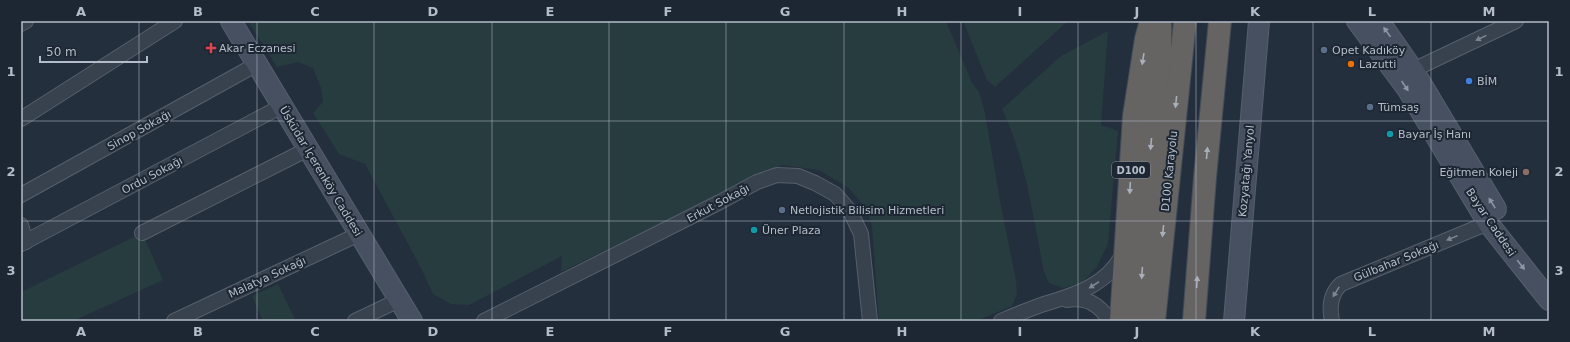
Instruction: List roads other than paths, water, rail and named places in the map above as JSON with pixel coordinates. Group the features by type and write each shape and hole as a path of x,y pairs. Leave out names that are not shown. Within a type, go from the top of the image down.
{"highway":[{"name":"D100","path":"1121,321 1134,116 1146,39 1151,21"},
{"path":"1138,321 1147,184 1160,52 1161,21"},
{"name":"D100 Karayolu","path":"1154,321 1184,21"},
{"path":"1194,321 1205,177 1220,21"}],"main road":[{"name":"Üsküdar İçerenköy Caddesi","path":"231,21 412,321"},
{"name":"Kozyatağı Yanyol","path":"1234,321 1259,21"},
{"name":"Bayar Caddesi","path":"1357,21 1408,90 1488,223 1549,300"},
{"name":"Bayar Caddesi","path":"1379,21 1413,70 1500,216 1549,279"}],"street":[{"path":"21,24 26,21"},
{"path":"21,119 175,21"},
{"path":"1413,70 1516,21"},
{"name":"Sinop Sokağı","path":"21,195 257,64"},
{"name":"Ordu Sokağı","path":"23,243 282,106"},
{"path":"142,233 308,149"},
{"name":"Erkut Sokağı","path":"484,321 757,182 777,175 798,176 815,183 835,194 850,211 861,234 870,321"},
{"name":"Gülbahar Sokağı","path":"1332,321 1332,298 1335,291 1341,284 1488,223"},
{"path":"21,225 23,243"},
{"name":"Malatya Sokağı","path":"174,321 359,234"},
{"path":"1001,321 1058,301 1094,286 1121,258 1127,245"},
{"path":"1058,301 1077,299 1091,302 1103,311 1110,321"},
{"path":"355,321 399,300"}],"place":[{"name":"Akar Eczanesi","path":"211,48"},
{"name":"Opet Kadıköy","path":"1324,50"},
{"name":"Lazutti","path":"1351,64"},
{"name":"BİM","path":"1469,81"},
{"name":"Tümsaş","path":"1370,107"},
{"name":"Bayar İş Hanı","path":"1390,134"},
{"name":"Eğitmen Koleji","path":"1526,172"},
{"name":"Netlojistik Bilisim Hizmetleri","path":"782,210"},
{"name":"Üner Plaza","path":"754,230"}]}
